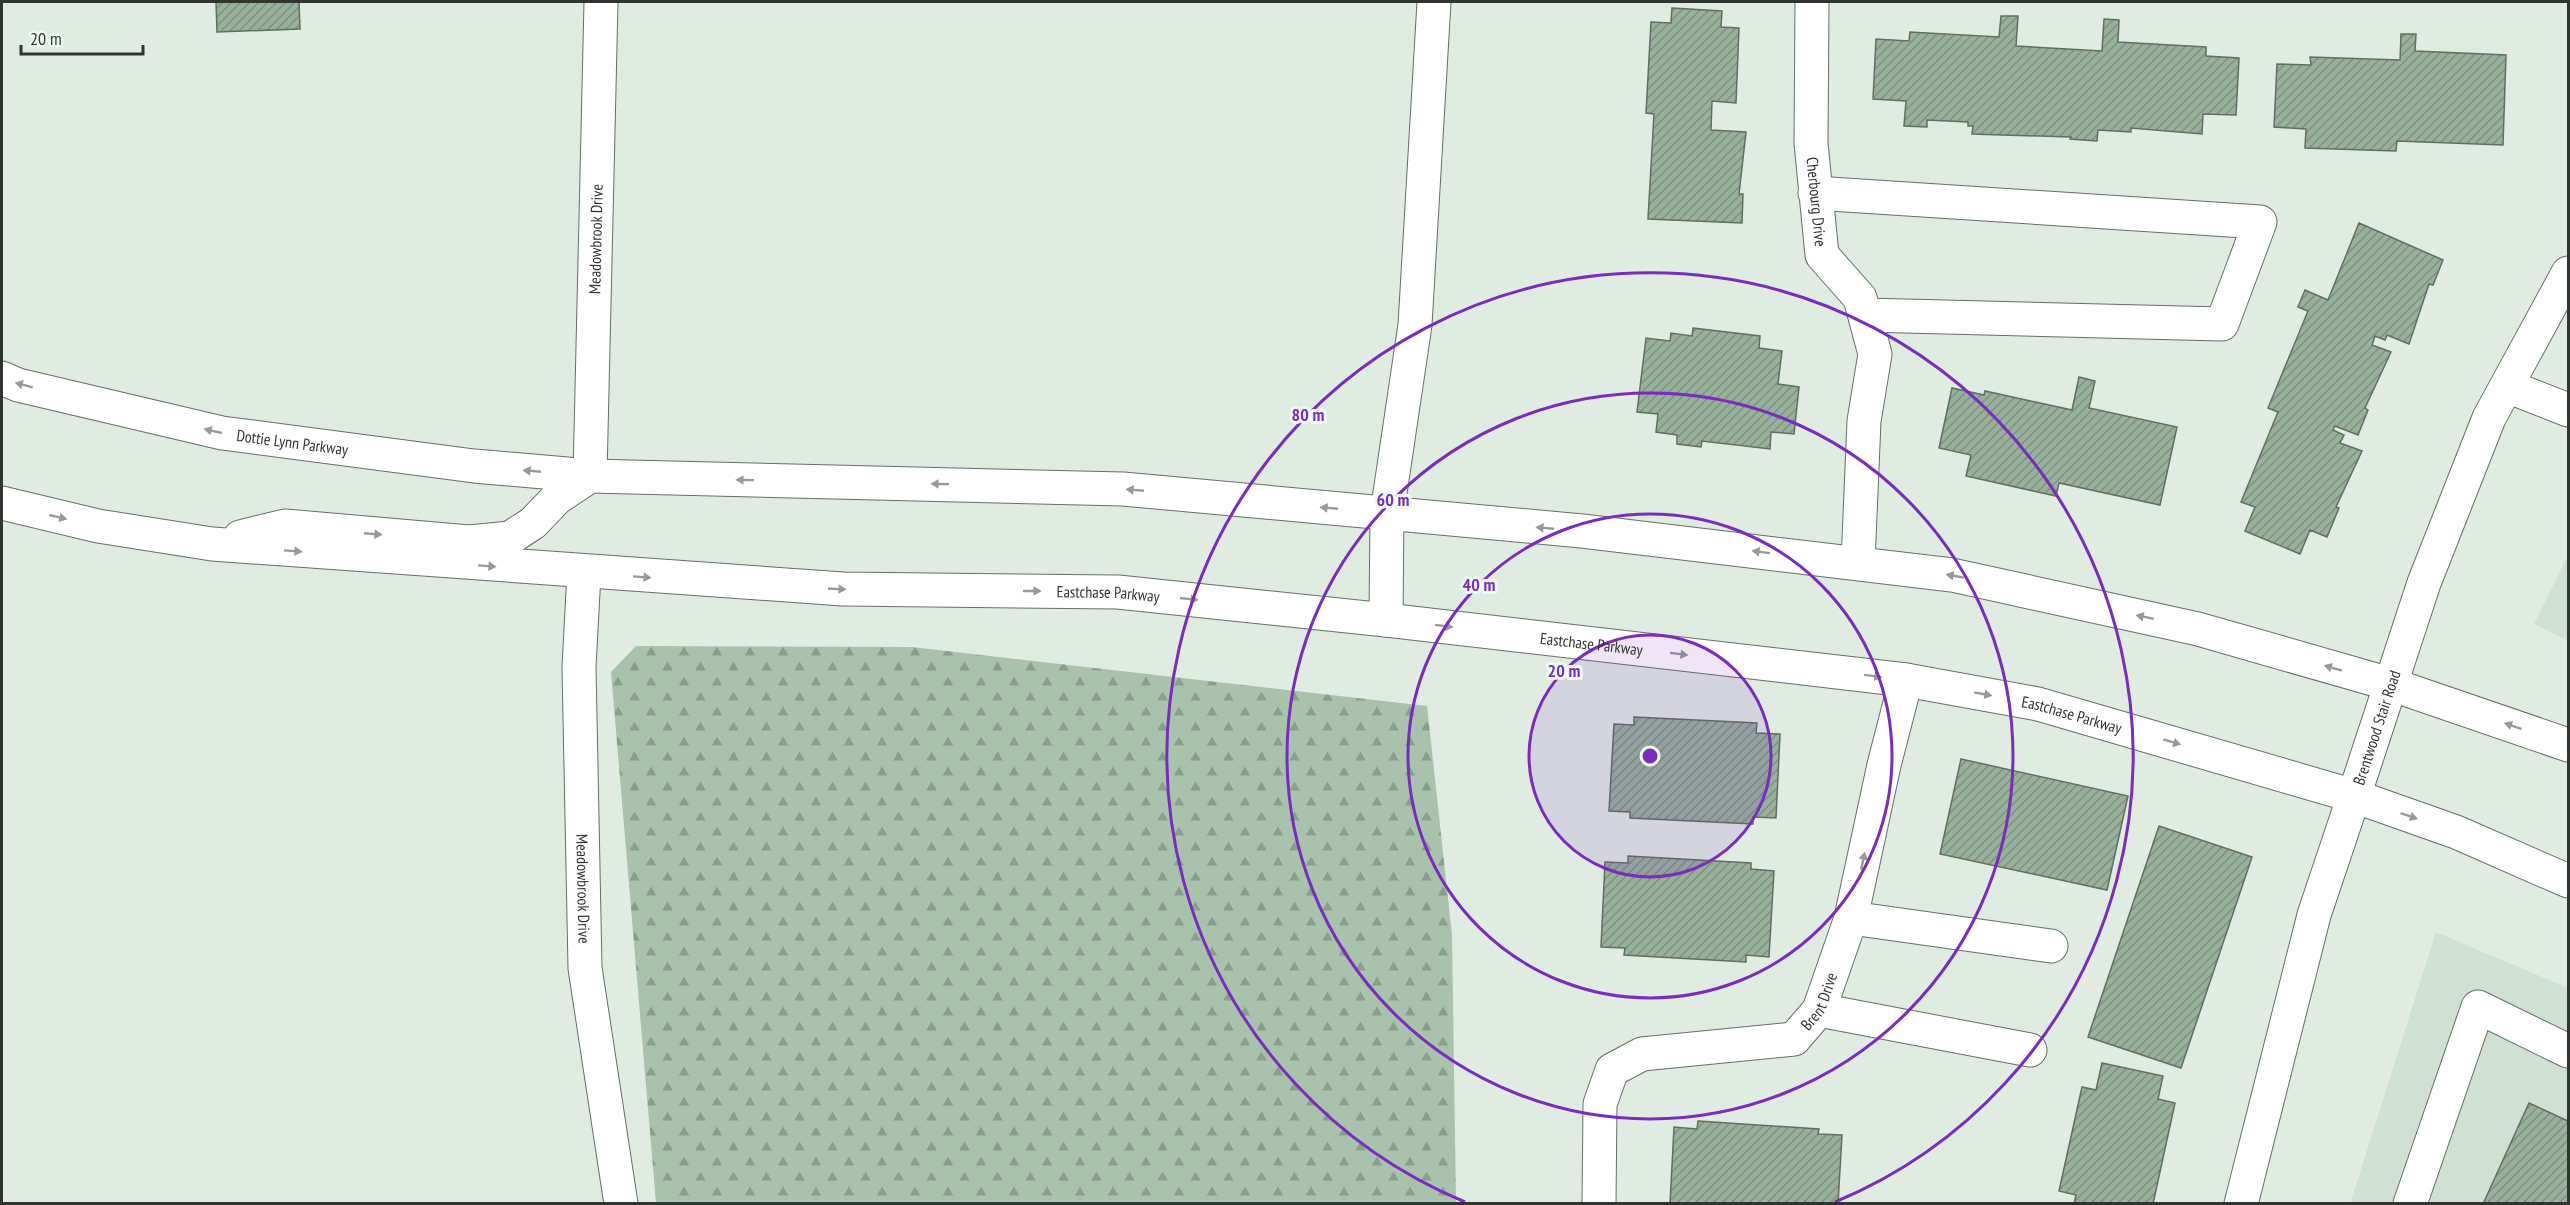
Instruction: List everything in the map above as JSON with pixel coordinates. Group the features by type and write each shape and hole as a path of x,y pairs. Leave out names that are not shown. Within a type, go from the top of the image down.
{"main road":[{"name":"Meadowbrook Drive","path":"590,476 601,2"},
{"path":"1386,620 1387,513 1415,325 1434,2"},
{"name":"Cherbourg Drive","path":"1812,2 1811,143 1821,255 1860,298 1875,354 1864,421 1858,563"},
{"path":"1815,193 2260,222 2223,324 1865,315"},
{"name":"Brentwood Stair Road","path":"2241,1203 2314,915 2424,583 2489,418 2568,273"},
{"name":"Dottie Lynn Parkway","path":"2,378 18,385 222,433 474,466 590,476"},
{"path":"2507,386 2568,411"},
{"path":"212,544 285,526 469,542 510,538 533,523 557,498 590,476 1124,489 1582,531 1952,575 2199,629 2390,684 2568,745"},
{"path":"2,503 98,526 212,544 584,573"},
{"name":"Meadowbrook Drive","path":"584,573 579,668 585,968 621,1203"},
{"name":"Eastchase Parkway","path":"584,573 843,590 1118,592 1386,620 1906,680 2037,704 2354,796 2456,832 2568,881"},
{"name":"Brent Drive","path":"1599,1203 1600,1104 1612,1070 1642,1054 1794,1039 1819,1010 1851,918 1884,765 1906,680"},
{"path":"1851,918 2051,946"},
{"path":"2409,1203 2478,1007 2568,1051"},
{"path":"1819,1010 2030,1050"}],"shaded area":[{"path":"2568,555 2568,641 2534,624"},
{"path":"2436,932 2568,988 2568,1203 2350,1204"}],"green space":[{"path":"636,646 912,647 1427,706 1452,935 1456,1203 656,1203 611,672"}],"building":[{"path":"216,2 299,2 300,29 217,32"},
{"path":"1672,8 1722,11 1721,27 1739,28 1736,103 1712,101 1711,130 1746,132 1739,194 1743,194 1742,223 1648,219 1654,114 1646,113 1651,22 1671,23"},
{"path":"2001,16 2018,16 2016,46 2102,51 2104,19 2119,20 2118,42 2206,47 2206,56 2239,58 2236,115 2203,114 2202,134 2131,128 2131,132 2098,130 2097,141 2070,139 2071,137 1972,134 1973,126 1968,126 1968,122 1927,120 1927,127 1904,126 1906,101 1873,99 1876,39 1909,41 1910,32 1999,37"},
{"path":"2401,34 2416,34 2415,51 2506,55 2503,145 2397,141 2396,151 2305,148 2306,129 2274,127 2277,64 2311,65 2310,57 2400,60"},
{"path":"2359,223 2443,260 2433,285 2429,284 2409,344 2387,335 2385,340 2375,336 2372,345 2391,352 2365,408 2368,410 2358,435 2335,426 2333,430 2344,435 2340,443 2362,451 2336,507 2339,508 2327,537 2310,530 2300,554 2245,531 2255,507 2241,502 2278,412 2268,408 2308,311 2298,307 2305,290 2328,300"},
{"path":"1693,328 1760,336 1759,348 1782,351 1778,384 1799,387 1794,434 1771,432 1770,449 1702,441 1701,447 1677,444 1677,435 1656,432 1658,414 1637,412 1646,338 1670,341 1671,333 1692,336"},
{"path":"2079,377 2095,381 2089,408 2177,427 2160,505 2059,483 2056,496 1966,476 1971,455 1939,448 1952,388 1984,395 1985,391 2072,410"},
{"path":"1634,717 1757,723 1756,733 1780,734 1776,818 1753,817 1753,824 1630,818 1630,812 1609,811 1614,724 1634,725"},
{"path":"1961,759 2128,796 2107,890 1940,854"},
{"path":"2159,826 2252,857 2181,1068 2088,1037"},
{"path":"1628,856 1751,863 1751,869 1774,871 1769,957 1746,955 1746,962 1624,955 1625,948 1601,947 1605,862 1628,863"},
{"path":"2102,1063 2163,1076 2158,1099 2175,1103 2153,1204 2074,1204 2076,1195 2059,1191 2082,1087 2096,1090"},
{"path":"2529,1103 2568,1121 2568,1204 2483,1204"},
{"path":"1698,1121 1819,1129 1818,1134 1842,1135 1838,1204 1670,1204 1674,1127 1697,1129"}]}
